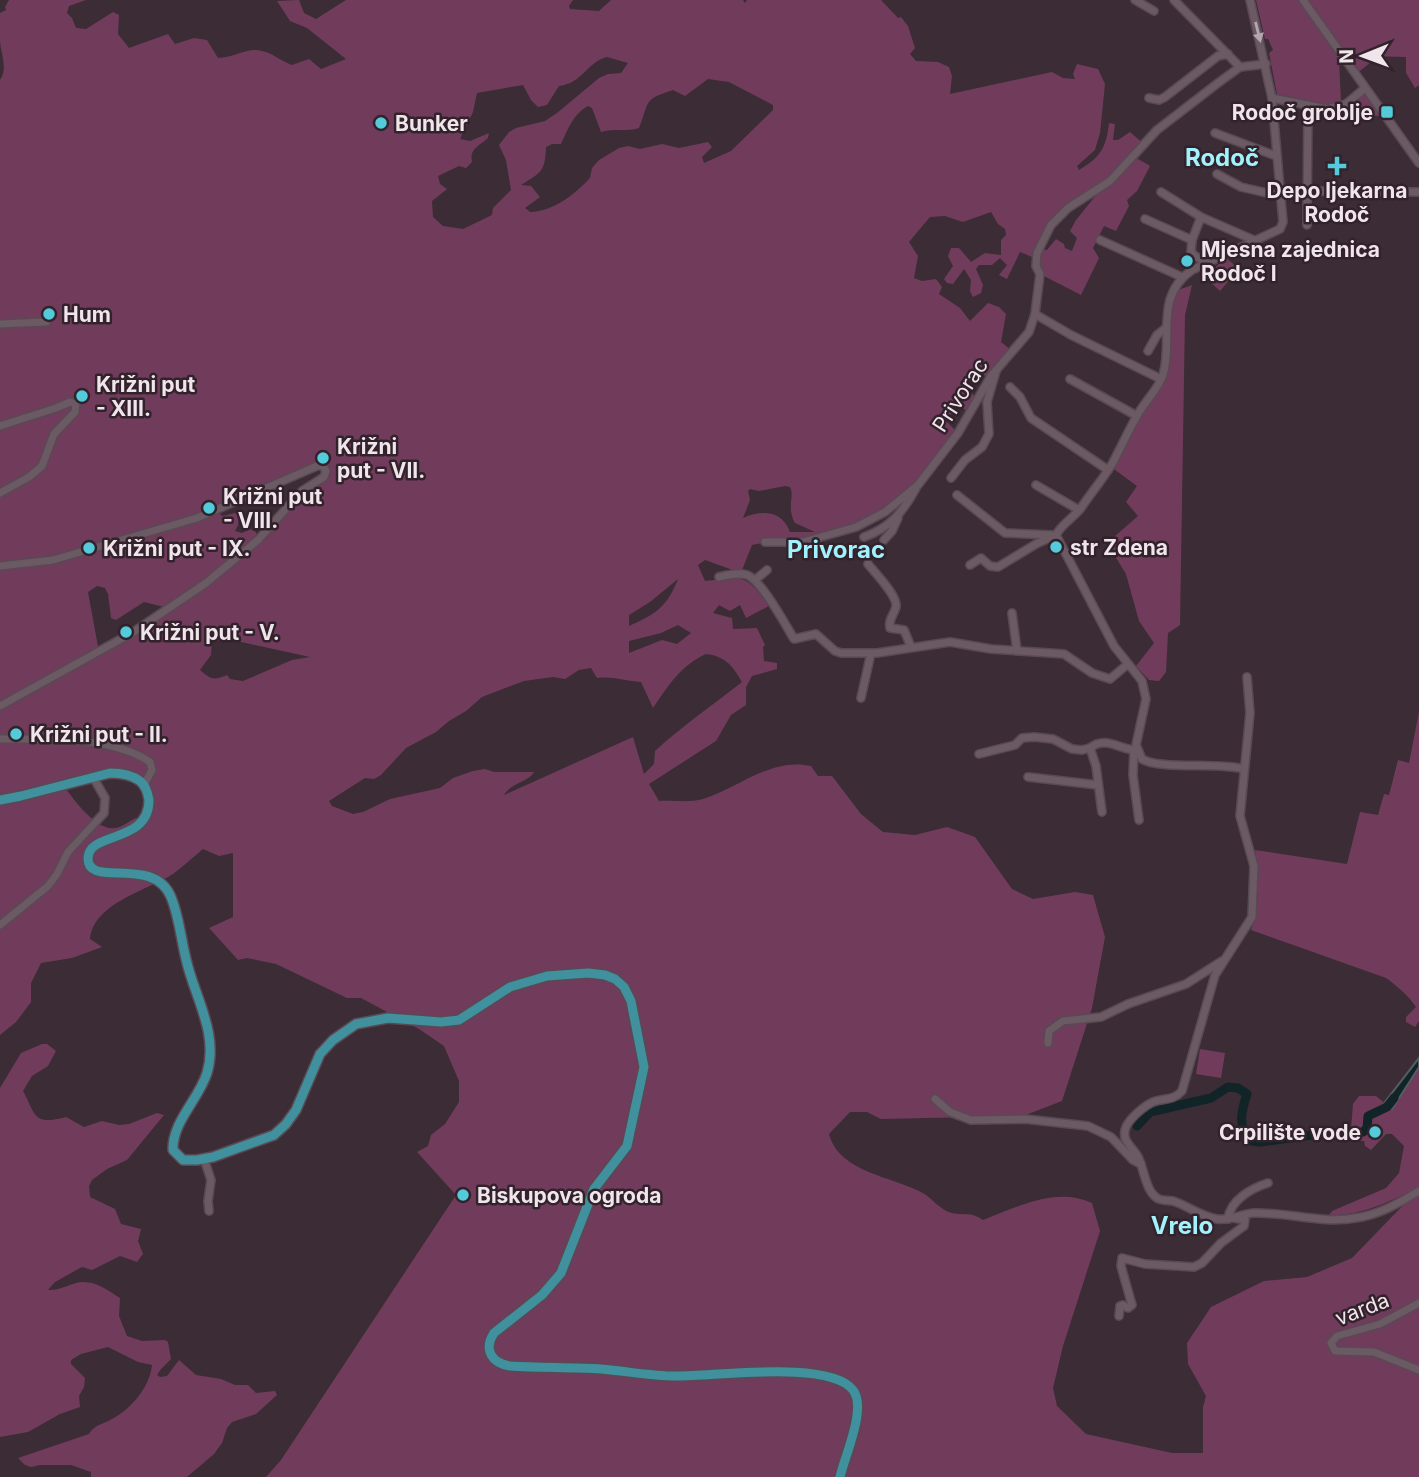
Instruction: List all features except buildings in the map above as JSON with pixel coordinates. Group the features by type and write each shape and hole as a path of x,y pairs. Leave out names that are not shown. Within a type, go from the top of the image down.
{"main road":[{"path":"0,800 93,777 120,774 134,778 144,785 148,806 140,824 130,832 96,845 89,853 88,861 92,868 100,872 139,873 155,878 173,901 186,961 204,1011 209,1054 206,1077 177,1131 173,1150 183,1160 204,1159 261,1141 281,1129 296,1110 320,1054 333,1040 356,1024 388,1017 441,1022 459,1020 510,987 547,976 588,973 615,979 627,991 631,1001 644,1068 629,1139 620,1158 594,1189 561,1273 542,1295 494,1334 489,1346 491,1354 498,1362 510,1366 597,1369 675,1376 768,1371 841,1380 855,1392 858,1405 840,1477"}],"street":[{"path":"1135,0 1154,11"},
{"path":"1174,0 1240,67 1266,64"},
{"path":"1139,820 1133,775 1136,739 1146,694 1139,675 1114,646 1056,536 1057,531 1070,521 1108,470 1137,416 1161,379 1172,292 1182,277 1280,229 1283,222 1272,98 1250,0"},
{"path":"1303,0 1419,163"},
{"path":"1149,97 1159,100 1165,97 1218,56 1228,54"},
{"name":"Privorac","path":"765,542 794,543 813,540 856,527 885,512 918,485 958,433 998,366 1029,332 1035,314 1040,274 1036,266 1037,253 1051,225 1068,208 1110,181 1157,130 1240,67"},
{"path":"1272,98 1327,109 1337,108 1365,88"},
{"path":"1307,225 1308,105"},
{"path":"1215,133 1276,156"},
{"path":"1217,174 1241,187 1280,196"},
{"path":"1307,191 1419,192"},
{"path":"1161,192 1201,217 1257,241"},
{"path":"1201,217 1192,240 1192,254 1209,262"},
{"path":"1145,219 1192,240"},
{"path":"1100,240 1182,277"},
{"path":"1035,314 1071,335 1161,379"},
{"path":"0,324 46,322"},
{"path":"1148,351 1157,335 1166,328"},
{"path":"951,478 965,460 982,447 989,434 987,402 998,366"},
{"path":"1070,379 1137,416"},
{"path":"1010,387 1020,397 1031,418 1108,470"},
{"path":"0,426 70,402 76,404 75,411 54,433 42,466 29,477 0,493"},
{"path":"0,566 40,563 112,544 197,518 317,466 322,465 326,471 324,477 297,496 258,540 206,583 132,633 0,706"},
{"path":"884,540 918,485"},
{"path":"1036,485 1079,510"},
{"path":"957,495 1004,533 1056,536"},
{"path":"885,512 867,536 899,517"},
{"path":"970,565 981,558 990,566 998,567 1029,548 1056,536"},
{"path":"868,564 896,600 890,628 904,631 911,648"},
{"path":"755,580 767,570"},
{"path":"719,577 741,574 755,580 795,639 813,633 838,652 871,653 950,642 991,649 1064,654 1092,673 1112,679 1128,664"},
{"path":"1012,613 1017,651"},
{"path":"860,698 871,653"},
{"path":"1119,1316 1119,1306 1130,1308 1132,1303 1124,1277 1122,1258 1145,1264 1194,1267 1244,1226 1245,1220 1242,1218 1207,1217 1175,1202 1156,1197 1150,1190 1138,1156 1126,1140 1125,1128 1149,1104 1175,1098 1182,1091 1211,985 1249,924 1253,910 1254,866 1240,816 1251,703 1247,677"},
{"path":"979,754 1014,745 1022,738 1049,737 1072,749 1082,750 1105,741 1135,750 1142,759 1152,763 1217,765 1244,769"},
{"path":"0,738 99,743 125,749 152,764 152,770 144,785"},
{"path":"1090,748 1102,812"},
{"path":"0,925 48,886 68,852 104,813 105,798 93,777"},
{"path":"1028,777 1098,785"},
{"path":"1048,1043 1049,1031 1063,1021 1101,1017 1128,1004 1186,984 1225,959"},
{"path":"935,1099 950,1112 971,1120 1025,1119 1088,1126 1111,1137 1133,1160 1141,1164"},
{"path":"204,1159 211,1180 209,1211"},
{"path":"1231,1219 1232,1208 1245,1193 1268,1183"},
{"path":"1231,1219 1240,1215 1270,1213 1356,1219 1390,1208 1419,1191"},
{"name":"varda","path":"1419,1303 1380,1324 1337,1336 1331,1343 1335,1351 1374,1352 1419,1370"}],"shaded area":[{"path":"9,0 86,0 69,6 67,13 76,28 86,29 113,12 119,15 118,34 129,48 168,34 175,44 194,38 207,40 218,58 257,50 292,65 309,59 321,69 346,59 307,28 290,21 277,1 299,0 304,13 316,19 346,0 573,0 570,9 599,11 611,0 743,0 745,3 747,0 881,0 908,26 915,48 910,54 916,61 938,62 949,67 952,76 950,94 1052,72 1063,78 1075,79 1073,74 1077,64 1098,69 1105,84 1100,133 1095,150 1077,166 1079,170 1093,161 1101,151 1109,123 1115,124 1113,140 1118,140 1130,132 1144,144 1133,156 1150,166 1137,191 1127,200 1129,206 1116,231 1104,226 1093,248 1099,258 1081,295 1040,274 1036,266 1040,249 1047,250 1056,239 1072,251 1077,238 1070,231 1098,189 1068,208 1050,226 1043,236 1037,259 1020,252 1007,279 999,275 1007,265 1000,258 992,265 979,265 976,269 983,285 981,293 973,297 970,291 971,280 964,269 953,284 944,279 953,266 948,256 951,248 959,248 971,262 985,253 1001,255 1001,240 1006,235 1005,229 998,224 991,212 963,222 945,216 930,217 909,242 918,256 914,278 922,281 936,279 942,287 939,294 960,308 970,321 988,303 999,307 1006,314 1001,342 1011,350 988,379 977,367 965,388 977,398 970,413 958,405 946,421 958,433 926,473 894,505 854,527 831,535 798,542 752,545 742,570 730,569 705,560 698,565 705,581 736,578 748,583 761,595 769,606 746,618 740,605 730,611 719,605 713,613 732,618 733,629 757,628 765,645 764,661 777,663 777,669 752,676 746,687 746,705 731,715 716,741 649,784 659,801 692,801 716,794 782,766 811,766 818,776 832,776 861,814 883,832 915,835 947,827 975,837 1012,889 1033,899 1075,892 1093,895 1105,937 1092,1008 1062,1101 1023,1116 881,1119 867,1112 850,1112 829,1134 843,1157 854,1165 909,1186 952,1213 971,1215 983,1220 1023,1204 1051,1197 1078,1198 1092,1203 1100,1231 1063,1346 1053,1388 1057,1406 1086,1434 1172,1453 1203,1453 1203,1407 1206,1396 1188,1364 1187,1343 1211,1307 1264,1281 1307,1277 1352,1258 1411,1197 1413,1190 1362,1211 1329,1215 1332,1211 1386,1188 1399,1173 1404,1146 1392,1134 1386,1134 1371,1150 1365,1146 1364,1141 1350,1141 1353,1104 1359,1096 1376,1096 1392,1109 1419,1067 1419,1477 266,1477 281,1460 456,1195 417,1152 428,1146 431,1135 445,1124 459,1102 459,1081 444,1046 419,1029 361,998 347,998 276,964 247,958 238,960 209,928 233,917 233,853 219,856 203,849 173,874 123,899 101,916 90,939 102,947 72,958 41,963 31,983 31,1002 16,1022 0,1035 0,80 4,66 0,41 0,13 6,10","holes":["607,57 628,63 621,73 599,78 545,121 509,132 499,145 506,160 511,190 493,208 492,215 463,229 443,226 433,217 432,201 447,189 440,184 438,176 459,166 466,168 472,162 473,151 488,138 489,133 470,141 460,139 473,112 477,93 523,85 538,107 547,105 559,86 574,81 594,63","708,79 729,82 773,105 773,110 731,151 704,163 702,157 712,147 708,142 679,148 662,144 640,149 628,146 619,148 599,160 592,168 590,178 563,201 539,211 530,212 525,208 540,197 531,186 521,185 541,171 546,147 561,144 572,122 583,109 588,106 592,108 601,132 639,128 648,103 656,96 673,90 685,96","322,465 325,469 324,477 302,491 258,540 256,532 250,529 242,533 235,531 239,515 235,513 222,516 217,510","790,487 791,512 795,523 815,532 790,532 782,519 771,514 743,518 750,500 748,491","678,579 670,596 660,608 629,626 629,615","97,586 105,588 111,618 116,620 144,602 168,608 99,652 88,592","678,625 691,633 677,644 662,640 629,653 629,641 661,633","232,640 310,657 292,660 243,681 230,679 227,675 212,678 203,673 200,670 211,655 212,641","706,654 713,655 728,663 742,682 655,751 654,764 644,774 633,737 504,795 534,772 494,772 485,769 473,771 453,778 440,788 390,799 353,814 332,806 329,801 365,778 374,779 381,775 406,748 436,732 482,697 524,681 553,677 565,679 579,670 591,668 597,678 641,682 653,708 682,670","111,773 131,777 138,781 148,794 149,802 142,821 136,818 118,827 108,828 86,813 64,786 80,779"]},
{"path":"1256,0 1298,0 1339,59 1341,102 1335,106 1277,94 1269,53 1273,50 1268,39 1265,39"},
{"path":"1303,0 1419,0 1419,85 1415,88 1406,73 1406,57 1369,56 1371,62 1356,74"},
{"path":"1365,88 1383,113 1381,116 1346,114 1343,105"},
{"path":"1225,257 1239,269 1220,291 1206,278"},
{"path":"1192,285 1185,315 1180,625 1168,633 1166,672 1159,681 1149,680 1136,666 1154,643 1139,621 1126,574 1107,543 1138,516 1126,502 1137,486 1111,467 1161,383 1173,292"},
{"path":"1419,712 1419,1021 1415,1027 1406,1022 1406,1017 1416,1007 1386,978 1251,930 1258,890 1255,850 1347,864 1360,812 1378,815 1384,794 1389,795 1398,760 1409,763"},
{"path":"47,1044 56,1051 48,1066 32,1076 23,1091 34,1112 41,1119 66,1117 84,1127 102,1121 129,1124 157,1113 164,1115 127,1160 107,1169 92,1180 89,1186 90,1197 115,1209 121,1224 141,1229 138,1241 143,1254 137,1262 120,1256 92,1270 82,1267 55,1282 48,1290 87,1282 120,1298 119,1316 127,1336 142,1341 168,1342 171,1359 157,1375 160,1377 167,1376 179,1360 196,1375 221,1379 235,1385 248,1385 256,1393 275,1391 277,1395 256,1414 232,1422 214,1454 187,1477 91,1477 91,1472 71,1465 31,1467 18,1458 89,1434 96,1426 119,1415 138,1396 148,1381 152,1365 138,1362 108,1347 81,1354 71,1360 71,1364 85,1378 79,1396 80,1407 60,1414 28,1432 0,1437 0,1088 21,1053"},
{"path":"1200,1049 1225,1053 1221,1078 1196,1074"}],"water":[{"path":"1419,1058 1419,1067 1392,1109 1385,1102"}],"waterway":[{"path":"1137,1126 1150,1112 1211,1098 1228,1087 1238,1088 1247,1094 1242,1125 1252,1141 1327,1133 1354,1133 1363,1132 1367,1128 1368,1116 1387,1107 1394,1098"}],"place":[{"name":"Rodoč groblje","path":"1387,112"},
{"name":"Bunker","path":"381,123"},
{"name":"Depo ljekarna Rodoč","path":"1337,166"},
{"name":"Mjesna zajednica Rodoč I","path":"1187,261"},
{"name":"Hum","path":"49,314"},
{"name":"Križni put - XIII.","path":"82,396"},
{"name":"Križni put - VII.","path":"323,458"},
{"name":"Križni put - VIII.","path":"209,508"},
{"name":"str Zdena","path":"1056,547"},
{"name":"Križni put - IX.","path":"89,548"},
{"name":"Križni put - V.","path":"126,632"},
{"name":"Križni put - II.","path":"16,734"},
{"name":"Crpilište vode","path":"1375,1132"},
{"name":"Biskupova ogroda","path":"463,1195"}],"district":[{"name":"Rodoč","path":"1222,157"},
{"name":"Privorac","path":"836,549"},
{"name":"Vrelo","path":"1182,1225"}]}
